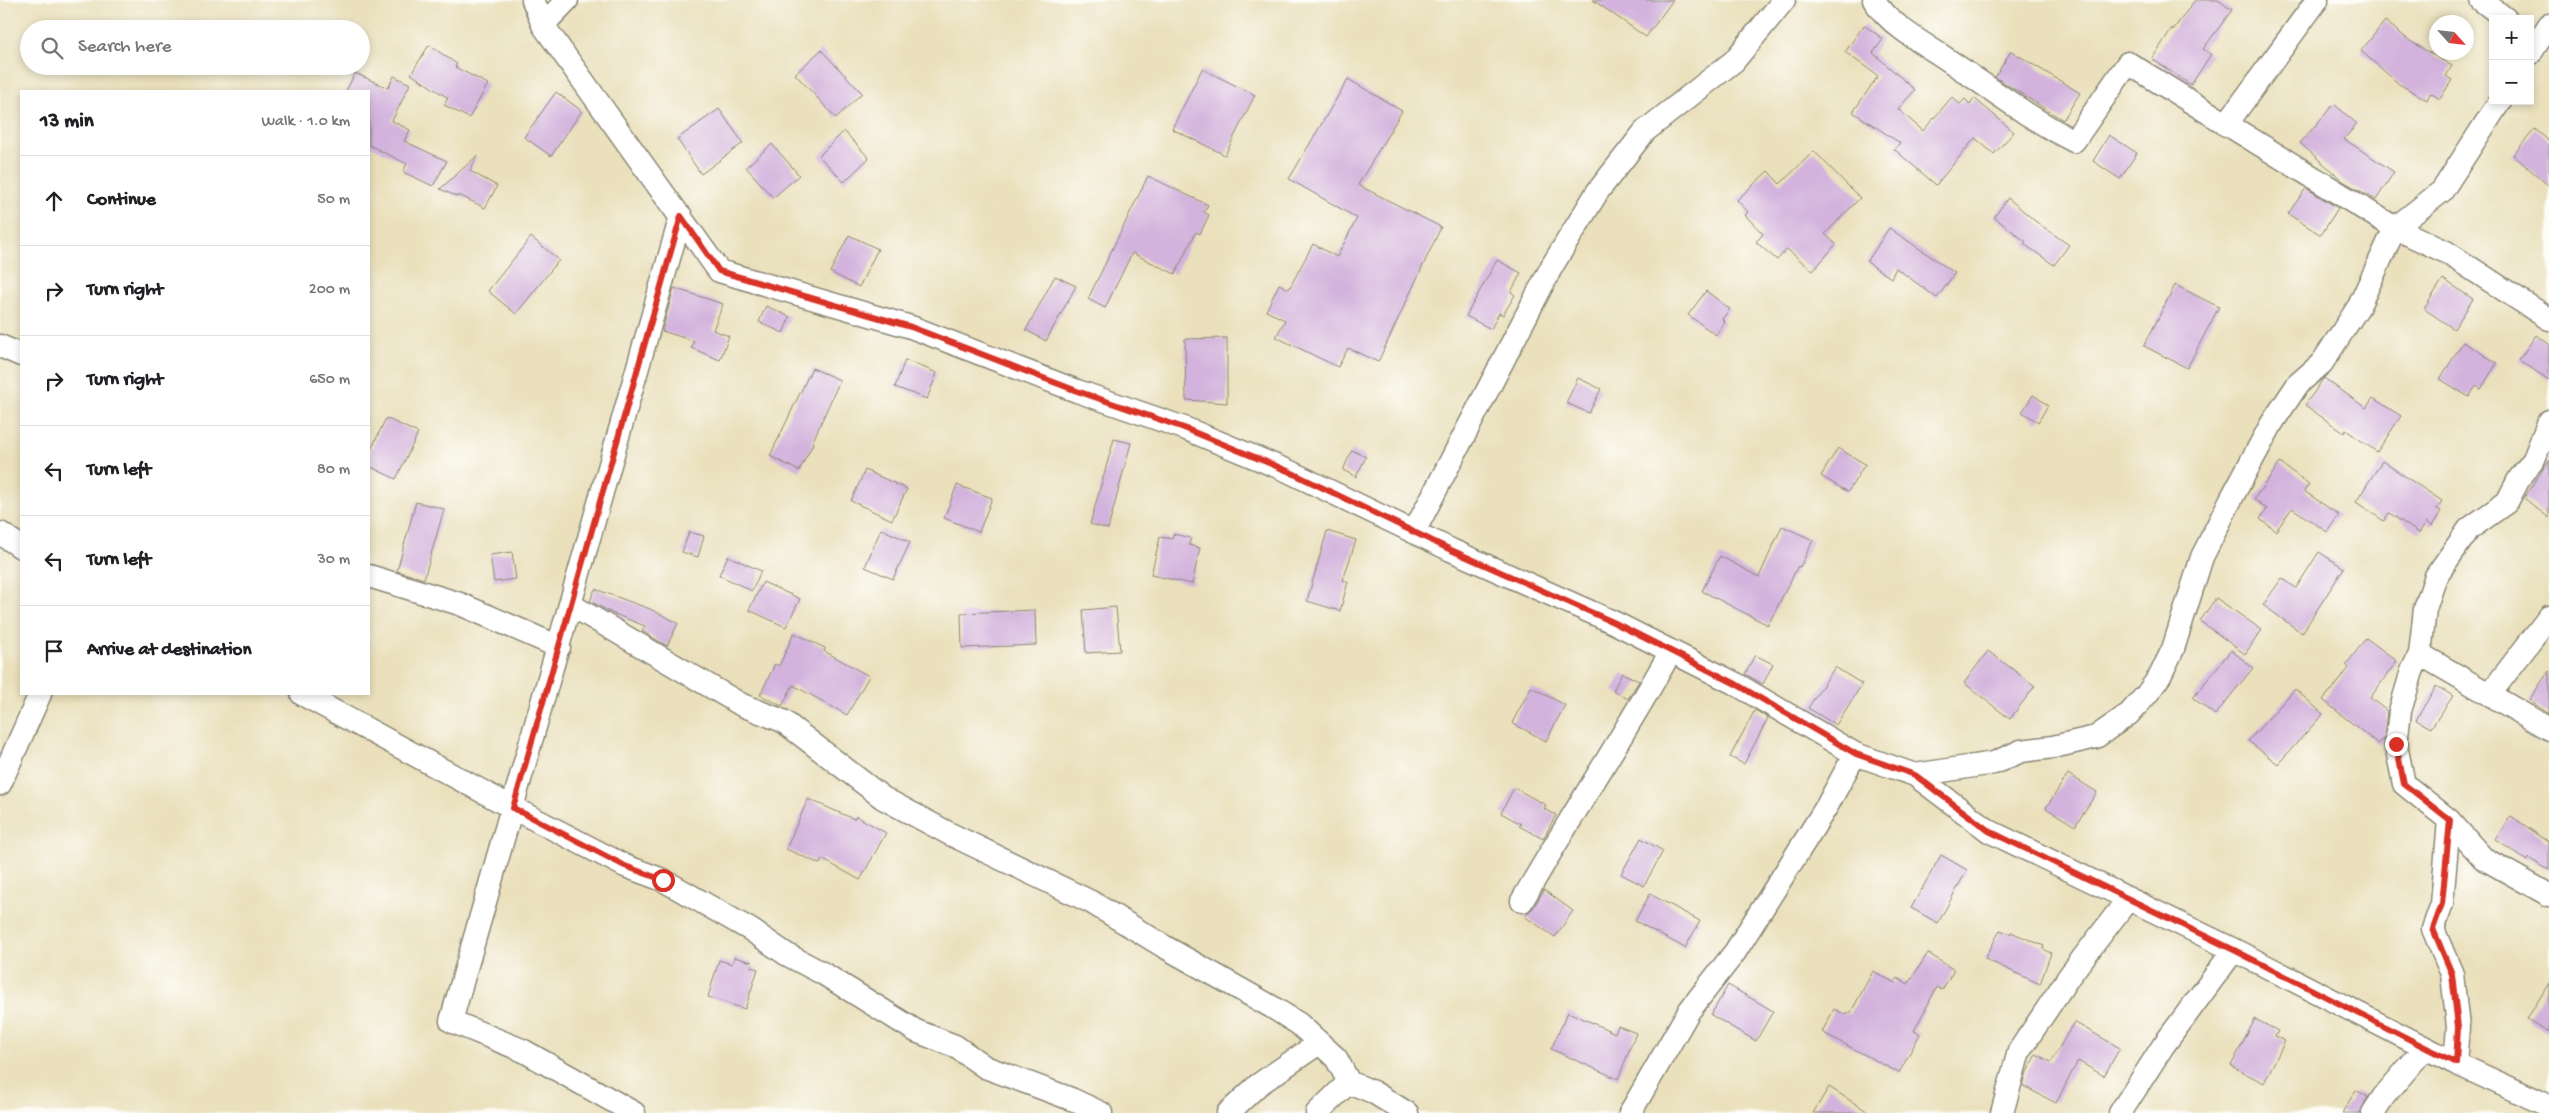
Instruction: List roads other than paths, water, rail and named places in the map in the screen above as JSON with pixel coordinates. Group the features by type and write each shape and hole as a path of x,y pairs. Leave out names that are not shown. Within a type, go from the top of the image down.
{"street":[{"path":"533,0 543,25 719,271 911,327 1077,391 1184,428 1288,471 1414,532 1613,622 1736,684 1856,754 1915,775 1989,831 2234,950 2456,1063 2549,1106"},
{"path":"543,25 567,0"},
{"path":"1414,532 1552,266 1598,191 1645,131 1734,61 1784,0"},
{"path":"1874,0 1879,9 1903,29 2042,125 2074,141 2128,63 2395,228 2446,252 2549,319"},
{"path":"2226,125 2317,0"},
{"path":"2481,0 2501,15"},
{"path":"1915,775 1994,763 2021,751 2053,747 2096,737 2129,714 2147,694 2160,676 2173,648 2202,557 2272,423 2298,384 2322,363 2359,306 2395,228 2442,190 2497,105"},
{"path":"634,1113 524,1051 451,1022 681,216"},
{"path":"0,346 20,354"},
{"path":"2549,421 2534,459 2519,479 2506,502 2469,528 2436,576 2425,609 2420,654 2412,672 2400,711 2396,744 2404,784 2450,820 2483,858 2549,895"},
{"path":"0,532 20,546"},
{"path":"370,576 460,604 559,647"},
{"path":"571,606 742,705 783,721 883,798 950,834 1091,902 1165,947 1272,1007 1299,1024 1336,1058 1349,1082 1373,1092 1407,1113"},
{"path":"2490,694 2549,617"},
{"path":"1522,901 1592,781 1637,712 1671,652"},
{"path":"2420,654 2549,729"},
{"path":"0,784 40,695"},
{"path":"304,695 625,866 663,880 752,930 786,954 824,974 916,1031 955,1046 985,1067 1071,1099 1101,1113"},
{"path":"1630,1113 1689,1011 1735,952 1828,806 1856,754"},
{"path":"2450,820 2442,904 2433,929 2452,974 2458,1027 2456,1063"},
{"path":"2002,1113 2019,1051 2070,975 2128,899"},
{"path":"2120,1113 2163,1046 2234,950"},
{"path":"1228,1113 1258,1084 1319,1043"},
{"path":"2373,1113 2384,1096 2426,1048"},
{"path":"1317,1113 1349,1082"}]}
